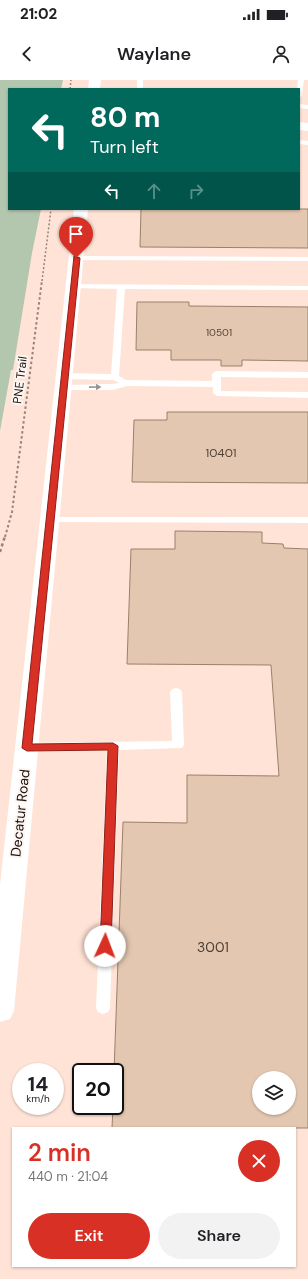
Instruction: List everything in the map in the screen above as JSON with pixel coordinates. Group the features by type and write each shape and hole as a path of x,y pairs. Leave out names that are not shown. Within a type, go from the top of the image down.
{"street":[{"name":"Decatur Road","path":"0,1012 81,210"}],"lane":[{"path":"76,258 308,259"},
{"path":"74,286 308,288"},
{"path":"115,377 121,287"},
{"path":"308,375 216,374 217,393 308,395"},
{"path":"64,382 115,377 126,383"},
{"path":"64,382 112,387 126,383 217,384"},
{"path":"50,520 308,520"},
{"path":"27,748 178,745 176,692"},
{"path":"103,1008 113,746"}],"path":[{"name":"PNE Trail","path":"0,552 12,512 51,210"}],"green space":[{"path":"0,80 63,80 61,88 8,88 8,210 41,210 32,253 13,370 11,370 0,431"}],"building":[{"path":"308,209 308,248 140,247 141,210"},
{"path":"137,302 189,302 189,306 308,307 308,361 242,360 242,366 221,366 221,360 171,360 171,350 136,350"},
{"path":"167,412 308,412 308,483 132,482 134,420 167,420"},
{"path":"175,531 262,532 262,543 283,544 284,548 308,549 308,1128 112,1127 113,1115 124,1115 124,1063 114,1063 123,822 187,823 187,775 279,776 271,665 127,664 131,549 175,549"}],"route":[{"path":"76,258 27,748 113,746 105,946"}]}
